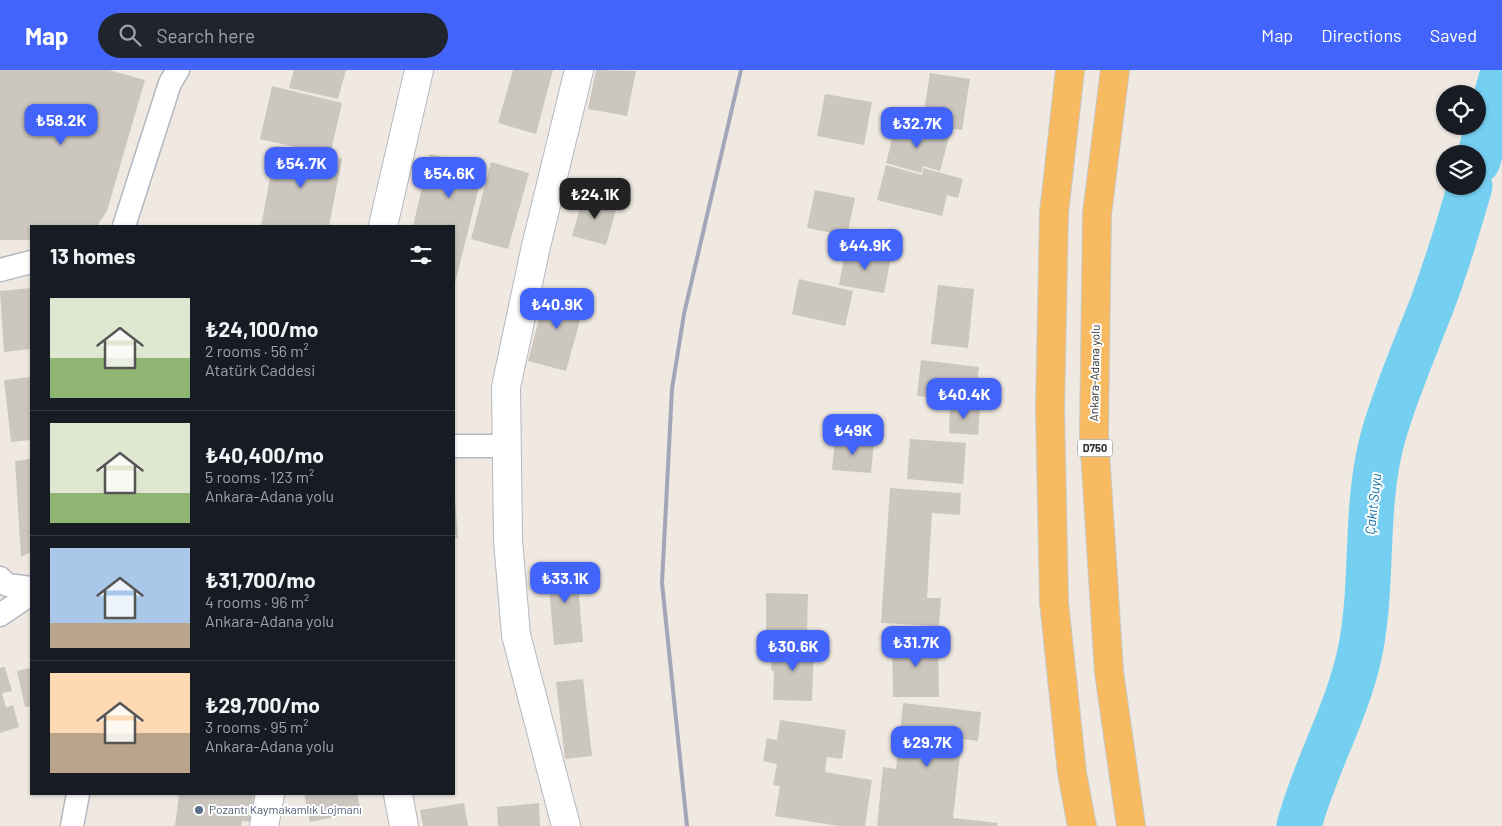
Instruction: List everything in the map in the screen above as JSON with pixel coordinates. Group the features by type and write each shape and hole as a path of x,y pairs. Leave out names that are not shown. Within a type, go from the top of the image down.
{"highway":[{"path":"1070,70 1054,214 1050,409 1054,602 1072,773 1082,826"},
{"name":"Ankara-Adana yolu","path":"1115,70 1097,214 1094,436 1109,672 1131,826"}],"main road":[{"path":"383,225 419,70"},
{"path":"566,826 516,635 508,540 506,387 536,246 579,70"},
{"path":"264,826 270,795"},
{"path":"398,795 404,826"}],"street":[{"path":"124,225 170,83 178,70"},
{"path":"0,270 30,262"},
{"path":"455,446 508,446"},
{"path":"0,578 7,585 30,588"},
{"path":"0,615 30,595"},
{"path":"72,826 78,795"}],"building":[{"path":"0,70 109,70 145,80 107,211 98,225 30,225 30,240 0,240"},
{"path":"294,70 346,70 338,99 289,88"},
{"path":"513,70 553,70 536,134 498,123"},
{"path":"596,70 636,71 627,116 588,109"},
{"path":"930,73 970,79 962,130 922,124"},
{"path":"272,86 342,103 330,155 260,139"},
{"path":"825,94 872,102 864,145 817,136"},
{"path":"896,123 949,137 940,171 923,166 921,173 886,163"},
{"path":"276,146 342,159 329,225 261,225"},
{"path":"430,154 484,167 455,283 455,225 413,225"},
{"path":"491,162 529,173 508,249 471,239"},
{"path":"886,165 922,175 923,168 963,179 958,198 947,195 942,216 877,200"},
{"path":"815,190 855,198 847,236 807,228"},
{"path":"584,194 618,203 606,245 572,236"},
{"path":"846,248 891,257 884,293 839,285"},
{"path":"799,279 853,291 845,326 792,314"},
{"path":"938,285 974,289 968,348 931,344"},
{"path":"30,288 30,349 4,352 0,291"},
{"path":"547,288 586,299 566,371 528,361"},
{"path":"921,360 979,367 975,402 917,396"},
{"path":"30,377 30,440 11,442 4,380"},
{"path":"950,406 980,408 978,435 949,433"},
{"path":"835,438 874,442 871,473 832,470"},
{"path":"910,439 966,443 963,484 907,479"},
{"path":"30,459 30,552 21,557 15,461"},
{"path":"890,488 961,493 960,515 932,513 927,598 941,598 939,626 881,623"},
{"path":"455,498 458,538 455,538"},
{"path":"576,563 583,642 554,645 547,565"},
{"path":"766,593 808,594 807,634 766,634"},
{"path":"892,640 938,640 939,697 893,697"},
{"path":"772,645 814,646 812,701 773,700 774,671 771,670"},
{"path":"5,667 12,691 2,693 6,708 13,705 19,727 0,733 0,668"},
{"path":"30,668 30,706 25,707 17,671"},
{"path":"583,679 592,756 565,759 556,682"},
{"path":"903,703 981,712 978,741 962,739 953,818 998,823 997,826 877,826 883,767 896,769"},
{"path":"780,720 846,730 842,759 827,757 825,772 872,780 865,826 839,826 775,816 780,786 773,785 777,764 763,761 767,738 777,740"},
{"name":"Pozantı Kaymakamlık Lojmanı","path":"179,795 254,795 251,822 242,821 241,826 175,826"},
{"path":"304,795 357,795 361,812 310,822"},
{"path":"464,803 468,826 423,826 420,810"},
{"path":"539,803 540,826 498,826 497,807"}],"waterway":[{"name":"Çakıt Suyu","path":"1482,145 1502,75"},
{"name":"Çakıt Suyu","path":"1299,826 1314,781 1349,693 1361,647 1365,621 1373,489 1383,437 1400,386 1438,288 1467,195"}],"railway":[{"path":"687,826 662,583 672,389 684,314 741,70"}],"place":[{"name":"Pozantı Kaymakamlık Lojmanı","path":"199,810"}]}
